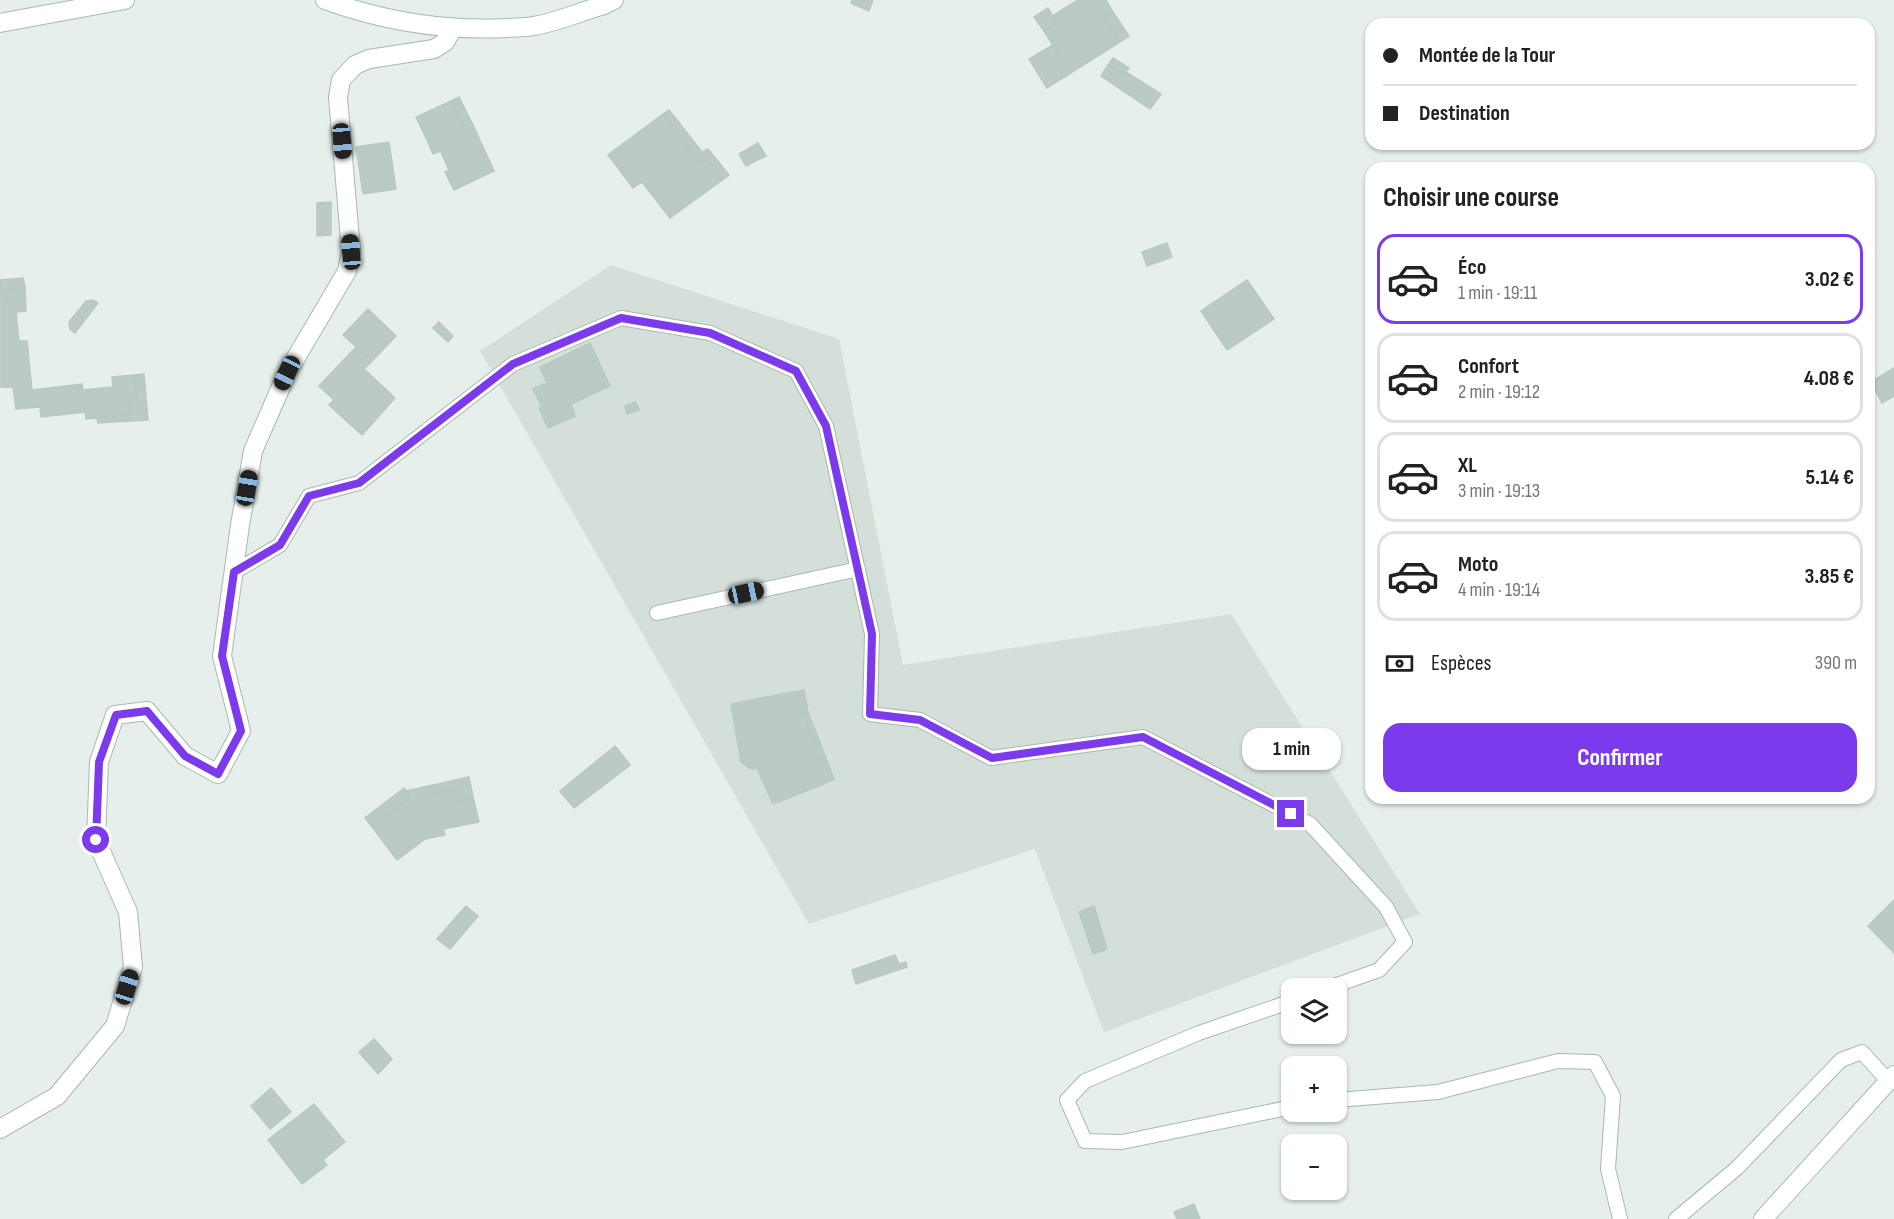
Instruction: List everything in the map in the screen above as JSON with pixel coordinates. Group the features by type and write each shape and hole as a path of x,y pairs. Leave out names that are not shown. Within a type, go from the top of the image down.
{"street":[{"path":"0,23 125,0"},
{"path":"325,0 403,22 453,28 493,29 534,26 614,0"},
{"path":"0,1129 57,1096 108,1035 115,1026 133,967 128,912 96,840 99,762 116,715 147,711 185,756 218,774 241,731 222,656 253,451 287,373 347,271 351,252 338,97 341,80 356,65 369,59 434,49 445,42 453,28"},
{"path":"1763,1219 1892,1080"}],"lane":[{"path":"234,572 280,545 309,496 359,483 513,364 621,318 710,333 796,371 826,426 872,634 870,714 920,720 992,758 1143,737 1310,824 1386,907 1405,942 1379,970 1347,981"},
{"path":"657,613 858,569"},
{"path":"1281,1005 1199,1033 1085,1081 1067,1100 1085,1141 1122,1142 1281,1109"},
{"path":"1676,1219 1737,1168 1841,1060 1862,1052 1892,1080"},
{"path":"1347,1099 1438,1092 1558,1062 1595,1062 1613,1096 1608,1169 1620,1219"}],"shaded area":[{"path":"611,265 839,339 903,665 1231,614 1420,914 1104,1032 1035,849 809,924 480,351"}],"building":[{"path":"852,0 873,0 869,11 851,3"},
{"path":"1078,0 1106,0 1113,12 1105,17 1120,42 1047,88 1029,59 1046,49 1052,62 1060,57 1044,31 1057,23 1052,16"},
{"path":"1048,8 1057,23 1044,31 1034,17"},
{"path":"1113,12 1129,36 1120,42 1105,17"},
{"path":"1053,45 1060,57 1052,62 1046,49"},
{"path":"1113,58 1129,68 1124,75 1108,65"},
{"path":"1108,65 1124,75 1126,72 1161,94 1150,109 1101,76"},
{"path":"459,97 472,123 462,127 451,101"},
{"path":"451,101 462,127 472,123 494,171 454,190 445,172 449,170 435,139 428,142 416,117"},
{"path":"669,110 702,152 708,149 729,175 722,180 707,159 699,163 663,114"},
{"path":"663,114 699,163 707,159 722,180 670,218 642,182 633,188 608,155"},
{"path":"435,139 441,151 433,154 428,142"},
{"path":"389,142 396,189 363,194 356,147"},
{"path":"758,143 766,156 746,166 739,154"},
{"path":"331,202 331,235 317,236 317,203"},
{"path":"1167,243 1172,257 1147,266 1142,252"},
{"path":"23,278 25,287 1,290 0,298 0,280"},
{"path":"1247,280 1274,319 1227,350 1201,311"},
{"path":"25,287 26,311 16,312 19,341 27,341 32,390 82,384 83,390 113,387 112,377 134,375 137,397 129,397 131,415 86,419 85,412 41,417 40,407 16,409 13,387 1,387 1,290"},
{"path":"93,300 98,303 75,333 70,329 69,322 73,317 79,321 88,309 83,305 86,301"},
{"path":"83,305 88,309 79,321 73,317"},
{"path":"368,309 396,336 372,361 343,335"},
{"path":"439,322 453,336 448,342 433,328"},
{"path":"590,343 610,386 571,404 575,416 548,428 539,408 542,407 533,389 547,383 540,367"},
{"path":"356,347 372,361 364,369 395,398 362,435 329,405 334,400 319,386"},
{"path":"1894,368 1894,396 1882,403 1875,390 1875,380"},
{"path":"144,374 148,420 98,423 97,418 131,415 129,397 137,397 134,375"},
{"path":"636,402 639,410 627,414 625,406"},
{"path":"804,690 808,712 798,715 793,692"},
{"path":"793,692 798,715 808,712 811,720 806,721 815,744 820,743 825,756 812,761 821,785 773,804 757,768 751,769 741,762 731,704"},
{"path":"811,720 820,743 815,744 806,721"},
{"path":"615,746 630,765 574,808 560,791"},
{"path":"825,756 834,779 821,785 812,761"},
{"path":"469,777 473,797 458,802 454,789 435,793 433,785"},
{"path":"433,785 435,793 454,789 458,802 473,797 479,822 443,829 445,835 425,839 397,860 372,827 410,797 406,791"},
{"path":"404,788 410,797 372,827 365,818"},
{"path":"1894,900 1894,953 1868,926"},
{"path":"466,906 478,916 450,949 437,939"},
{"path":"1094,906 1107,949 1093,954 1079,912"},
{"path":"895,955 899,964 906,962 907,967 856,984 852,970"},
{"path":"374,1039 392,1059 378,1074 359,1052"},
{"path":"271,1088 291,1112 270,1129 251,1106"},
{"path":"314,1104 345,1142 323,1160 327,1165 302,1184 268,1140"},
{"path":"1194,1204 1200,1219 1177,1219 1174,1212"}],"route":[{"path":"96,840 99,762 116,715 147,711 185,756 218,774 241,731 222,656 234,572 280,545 309,496 359,483 513,364 621,318 710,333 796,371 826,426 872,634 870,714 920,720 992,758 1143,737 1291,814"}]}
